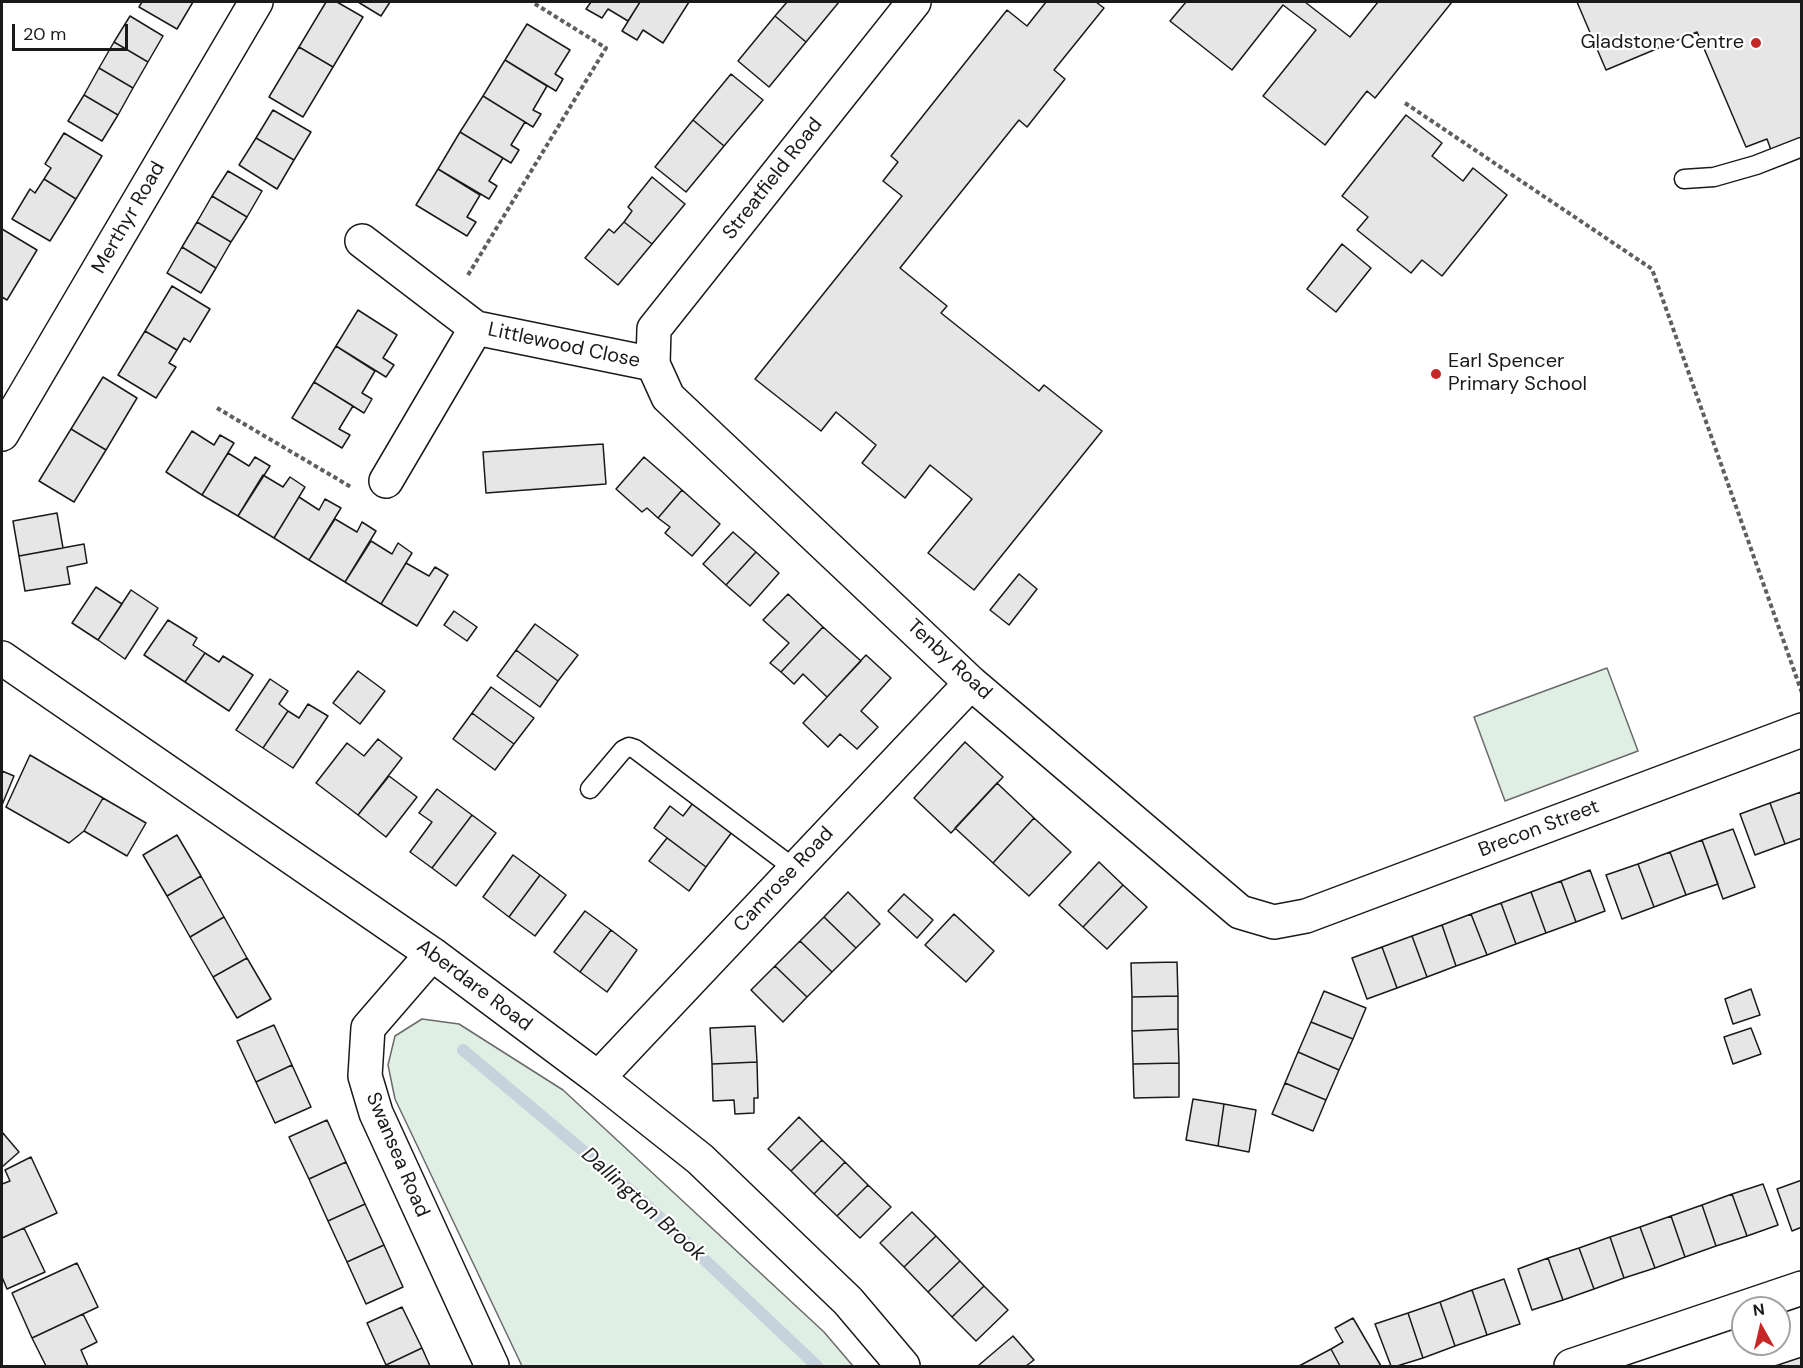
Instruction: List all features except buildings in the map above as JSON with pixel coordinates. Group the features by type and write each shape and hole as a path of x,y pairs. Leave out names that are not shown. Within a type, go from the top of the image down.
{"street":[{"name":"Merthyr Road","path":"2,434 256,2"},
{"name":"Streatfield Road","path":"653,364 654,329 914,2"},
{"name":"Littlewood Close","path":"362,241 476,328 653,364"},
{"name":"Littlewood Close","path":"386,481 476,328"},
{"name":"Tenby Road","path":"653,364 668,397 971,683 1240,912 1275,922"},
{"name":"Aberdare Road","path":"2,658 432,954 598,1078 700,1159 848,1301 903,1366"},
{"name":"Camrose Road","path":"598,1078 971,683"},
{"name":"Brecon Street","path":"1275,922 1306,916 1802,730"},
{"name":"Swansea Road","path":"432,954 368,1028 365,1076 376,1113 492,1366"},
{"path":"1571,1366 1802,1288"}],"lane":[{"path":"1684,179 1714,177 1756,165 1802,147"},
{"path":"590,789 623,750 629,747 635,749 795,868"}],"path":[{"path":"448,307 606,48 531,2"},
{"path":"1405,103 1652,269 1802,693"},
{"path":"217,408 376,502 386,481"}],"green space":[{"path":"1607,668 1638,751 1505,801 1474,717"},
{"path":"422,1019 459,1024 563,1090 824,1332 853,1366 522,1366 395,1099 388,1065 395,1036"}],"waterway":[{"name":"Dallington Brook","path":"463,1050 638,1197 817,1366"}],"place":[{"name":"Gladstone Centre","path":"1756,43"},
{"name":"Earl Spencer Primary School","path":"1436,374"}]}
